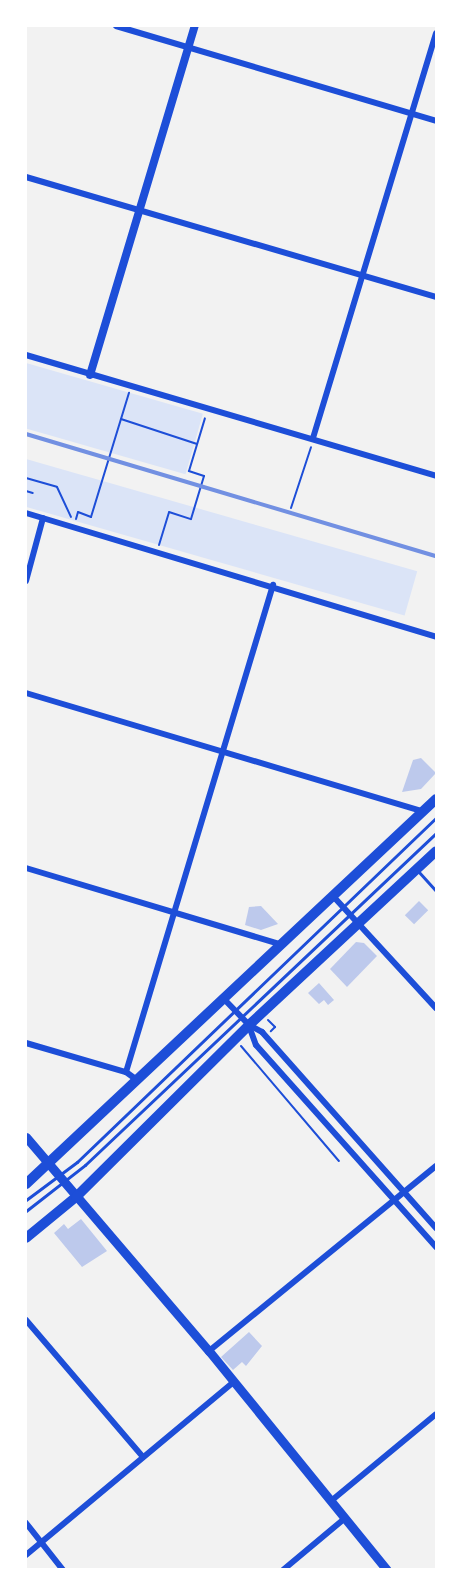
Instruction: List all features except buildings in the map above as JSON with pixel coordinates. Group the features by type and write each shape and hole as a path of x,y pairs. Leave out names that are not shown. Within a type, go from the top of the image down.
{"highway":[{"path":"26,1184 436,799"},
{"path":"26,1238 76,1197 249,1025 436,851"}],"main road":[{"path":"26,1137 209,1351 387,1569"}],"street":[{"path":"116,26 436,121"},
{"path":"90,375 195,26"},
{"path":"313,438 365,275 436,33"},
{"path":"26,177 436,297"},
{"path":"26,355 436,476"},
{"path":"26,513 156,554 273,585 436,637"},
{"path":"26,580 43,518"},
{"path":"126,1072 273,585"},
{"path":"26,693 423,811"},
{"path":"26,868 280,944"},
{"path":"332,895 436,1008"},
{"path":"223,998 249,1025 266,1036 436,1228"},
{"path":"249,1025 256,1045 436,1247"},
{"path":"26,1043 126,1072 138,1080"},
{"path":"209,1351 436,1166"},
{"path":"26,1320 143,1457"},
{"path":"26,1555 234,1382"},
{"path":"331,1502 436,1414"},
{"path":"283,1569 344,1519"},
{"path":"26,1523 63,1569"}],"lane":[{"path":"26,1200 61,1177 85,1165 238,1014 342,907 436,818"},
{"path":"26,1211 436,833"},
{"path":"417,870 436,891"}],"path":[{"path":"78,512 91,517 131,387"},
{"path":"156,554 168,513 191,519 204,476 189,471 207,409"},
{"path":"121,419 197,444"},
{"path":"291,508 313,438"},
{"path":"26,478 57,487 74,523"},
{"path":"26,491 33,493"},
{"path":"235,1039 339,1161"}],"shaded area":[{"path":"26,363 203,414 186,474 26,429"},
{"path":"26,459 417,571 405,615 26,507"}],"railway":[{"path":"26,434 436,556"}]}
